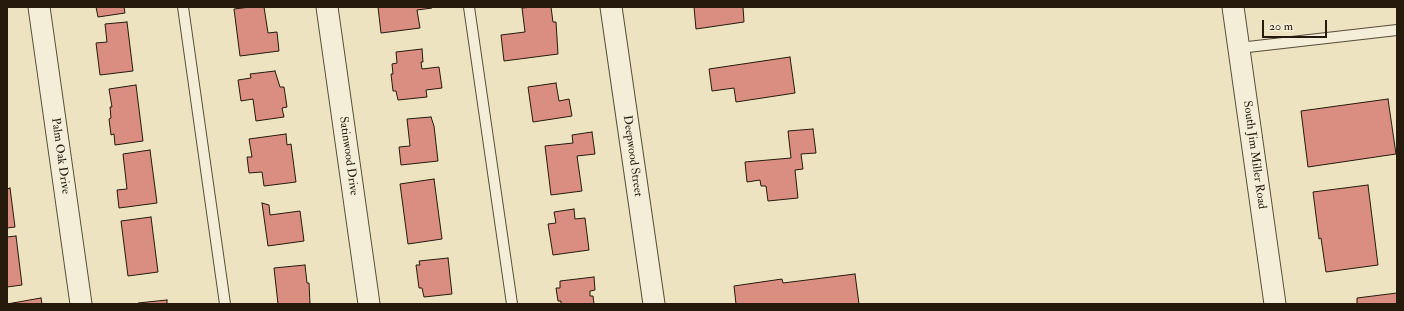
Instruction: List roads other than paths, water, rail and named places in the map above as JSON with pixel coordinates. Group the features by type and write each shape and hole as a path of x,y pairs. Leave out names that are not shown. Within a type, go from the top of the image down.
{"street":[{"name":"Palm Oak Drive","path":"39,7 81,304"},
{"name":"Satinwood Drive","path":"327,7 369,304"},
{"name":"Deepwood Street","path":"611,7 654,304"},
{"name":"South Jim Miller Road","path":"1233,7 1275,304"}],"lane":[{"path":"183,7 224,304"},
{"path":"470,7 512,304"},
{"path":"1239,48 1397,30"}]}
